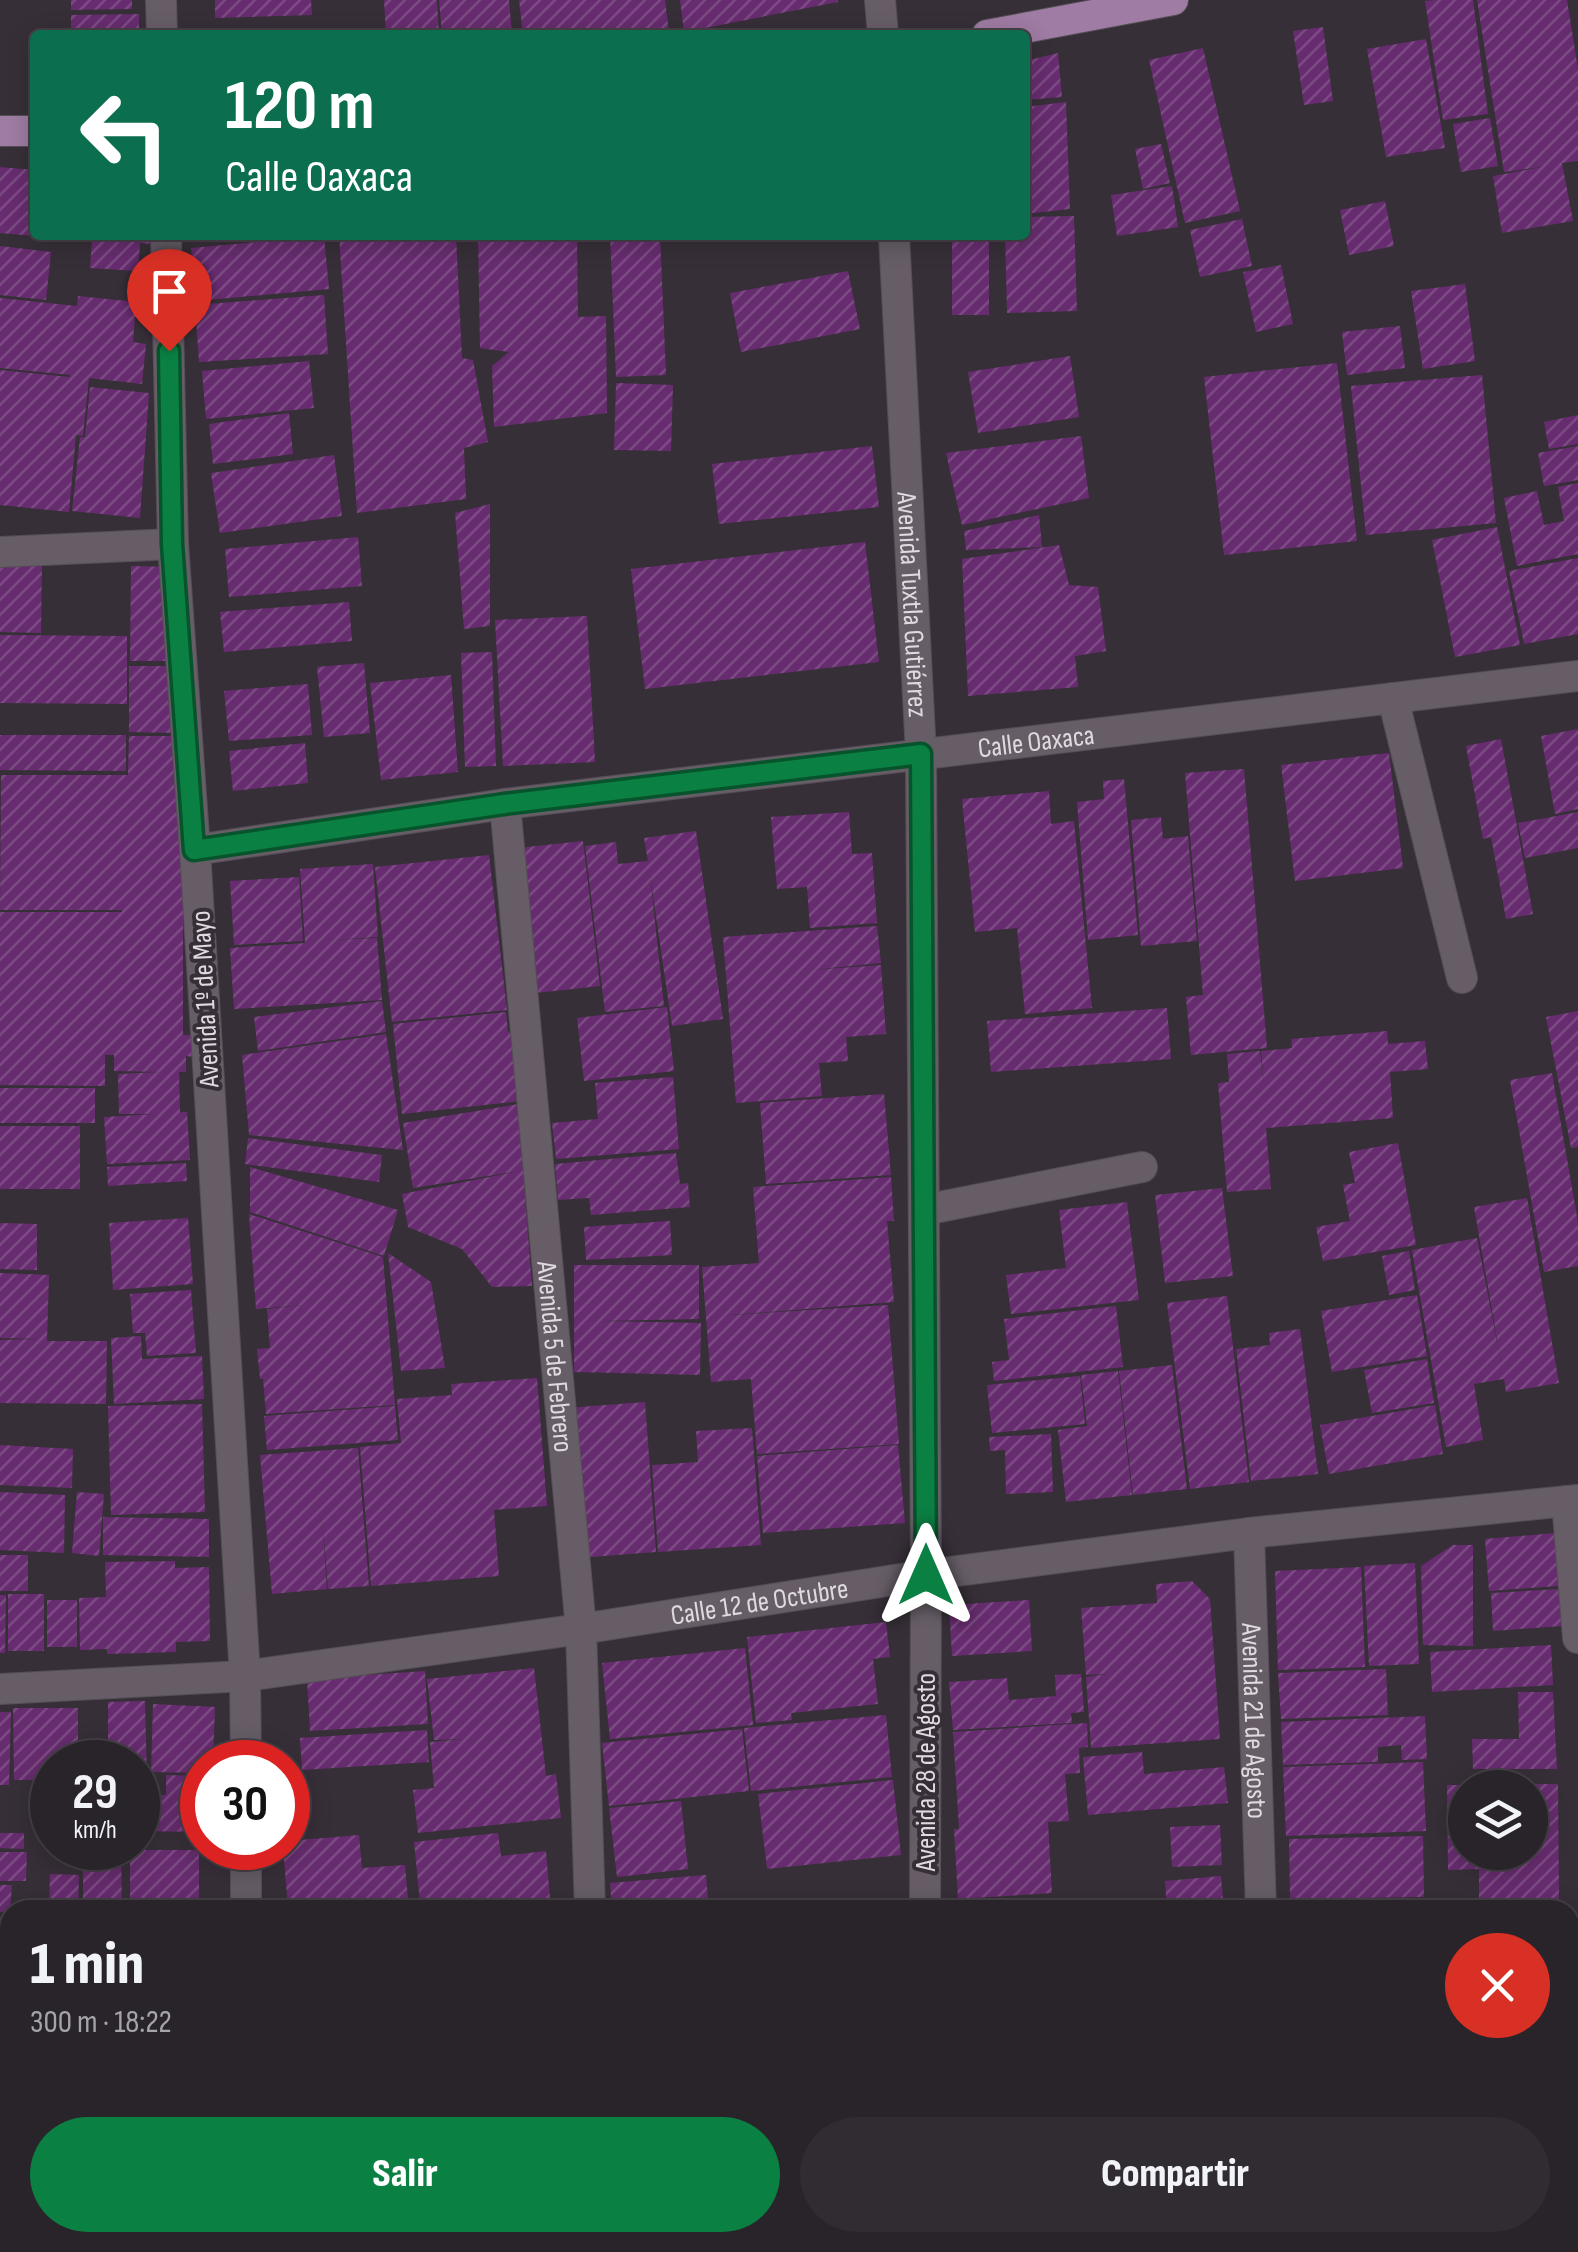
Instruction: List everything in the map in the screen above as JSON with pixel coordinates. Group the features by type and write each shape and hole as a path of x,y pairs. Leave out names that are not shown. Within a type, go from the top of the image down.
{"main road":[{"path":"1014,30 1173,0"},
{"path":"0,132 30,131"}],"street":[{"path":"161,0 162,30"},
{"path":"880,0 883,30"},
{"name":"Avenida 1º de Mayo","path":"166,240 172,544 245,1676 246,1740"},
{"name":"Avenida Tuxtla Gutiérrez","path":"894,240 921,754 926,1575"},
{"path":"0,552 172,544"},
{"name":"Calle Oaxaca","path":"194,850 504,804 1578,676"},
{"path":"1393,698 1462,978"},
{"name":"Avenida 5 de Febrero","path":"504,804 581,1629 590,1900"},
{"path":"924,1210 1142,1167"},
{"path":"1573,1500 1578,1638"},
{"name":"Calle 12 de Octubre","path":"0,1689 245,1676 926,1575 1249,1533 1573,1500"},
{"name":"Avenida 21 de Agosto","path":"1249,1533 1261,1900"},
{"name":"Avenida 28 de Agosto","path":"925,1900 926,1575"},
{"path":"246,1870 246,1900"}],"building":[{"path":"71,0 132,0 132,9 71,10"},
{"path":"215,0 311,0 312,15 215,18"},
{"path":"384,0 437,0 439,30 386,30"},
{"path":"439,0 509,0 512,30 442,30"},
{"path":"519,0 665,0 669,30 522,30"},
{"path":"680,0 838,0 694,30 684,30"},
{"path":"1473,0 1488,114 1443,120 1425,1"},
{"path":"1477,0 1567,0 1578,69 1578,161 1562,163 1573,221 1502,233 1493,176 1542,167 1504,172"},
{"path":"139,14 139,30 71,30 71,15"},
{"path":"1323,27 1333,101 1304,105 1293,31"},
{"path":"1426,39 1445,148 1386,157 1367,49"},
{"path":"1203,48 1240,211 1185,223 1149,60"},
{"path":"1058,53 1062,97 1030,100 1030,60"},
{"path":"1066,102 1070,209 1030,213 1030,106"},
{"path":"1490,118 1498,166 1461,172 1453,124"},
{"path":"1161,144 1170,183 1143,189 1135,149"},
{"path":"0,167 30,170 30,236 0,233"},
{"path":"1172,186 1178,227 1117,236 1111,195"},
{"path":"1385,201 1394,246 1349,255 1340,210"},
{"path":"1074,216 1077,311 1007,313 1005,240 1030,240 1030,217"},
{"path":"1242,219 1252,266 1200,277 1190,230"},
{"path":"92,240 152,240 152,244 140,243 138,271 90,268"},
{"path":"324,240 329,289 196,301 191,248"},
{"path":"339,240 456,240 462,358 473,360 488,442 464,448 466,499 357,513"},
{"path":"478,240 577,240 578,317 606,316 607,413 494,427 492,366 509,352 480,348"},
{"path":"610,240 660,240 666,375 616,377"},
{"path":"952,240 989,240 989,315 952,315"},
{"path":"0,246 51,252 46,300 0,295"},
{"path":"1281,265 1293,324 1256,332 1243,272"},
{"path":"848,271 860,329 741,352 730,293"},
{"path":"1465,284 1475,361 1423,369 1411,291"},
{"path":"324,295 328,354 199,362 195,305"},
{"path":"78,296 136,302 133,342 146,344 142,384 89,378 83,436 76,435 69,512 0,505 0,370 70,375 0,368 0,298 77,306"},
{"path":"1400,326 1405,368 1347,375 1342,332"},
{"path":"1070,356 1079,417 978,433 968,372"},
{"path":"309,361 314,408 206,419 202,371"},
{"path":"1337,363 1357,541 1224,555 1204,377"},
{"path":"1482,375 1496,523 1366,535 1351,386"},
{"path":"616,383 673,385 671,451 614,450"},
{"path":"90,387 149,393 140,518 72,511"},
{"path":"289,413 293,454 213,464 209,424"},
{"path":"1578,415 1578,444 1549,449 1544,422"},
{"path":"1081,436 1089,498 962,525 946,453"},
{"path":"872,446 879,507 719,524 712,464"},
{"path":"1578,446 1578,480 1544,486 1538,453"},
{"path":"334,455 342,516 220,533 211,473"},
{"path":"1578,483 1578,554 1517,566 1504,498 1537,491 1544,525 1564,521 1558,487"},
{"path":"490,504 490,626 464,629 455,513"},
{"path":"1039,515 1042,547 966,550 964,531"},
{"path":"1497,527 1520,645 1455,657 1432,540"},
{"path":"358,537 362,586 229,597 225,549"},
{"path":"865,542 879,662 645,689 631,569"},
{"path":"1059,545 1069,585 1098,587 1106,651 1075,656 1078,687 968,696 962,559"},
{"path":"1578,558 1578,634 1524,644 1509,571"},
{"path":"0,559 42,560 41,633 0,632"},
{"path":"131,566 171,567 170,661 130,661"},
{"path":"349,602 352,641 224,652 220,612"},
{"path":"587,616 595,762 503,766 495,620"},
{"path":"0,635 127,636 127,704 0,703"},
{"path":"492,652 496,766 465,767 461,653"},
{"path":"364,663 370,733 324,737 317,667"},
{"path":"129,666 172,666 172,733 129,732"},
{"path":"451,675 458,772 381,780 370,683"},
{"path":"308,684 312,735 229,741 224,691"},
{"path":"1578,729 1578,809 1555,814 1541,736"},
{"path":"0,735 126,735 126,771 0,770"},
{"path":"129,736 177,736 183,783 183,1035 195,1035 194,1057 186,1056 186,1072 179,1072 180,1112 187,1112 190,1160 107,1164 104,1117 156,1114 119,1114 118,1074 160,1072 114,1071 114,1055 105,1055 105,1086 0,1085 0,912 122,912 0,910 1,775 128,775"},
{"path":"1501,739 1533,914 1506,919 1491,837 1483,839 1466,746"},
{"path":"305,743 308,783 233,791 229,751"},
{"path":"1389,753 1403,868 1295,881 1281,765"},
{"path":"1244,769 1267,1048 1191,1055 1186,997 1203,995 1185,773"},
{"path":"1124,779 1138,935 1088,940 1077,802 1104,799 1103,781"},
{"path":"1049,791 1051,824 1074,821 1092,1008 1025,1014 1017,928 975,932 962,799"},
{"path":"849,812 852,854 872,853 877,923 810,928 807,887 777,889 771,817"},
{"path":"1578,812 1578,848 1525,858 1518,823"},
{"path":"1161,817 1163,839 1188,836 1197,941 1141,946 1131,820"},
{"path":"696,831 723,1019 672,1026 650,875 664,1006 605,1012 585,846 616,842 618,864 648,861 644,838"},
{"path":"583,841 600,986 536,993 518,848"},
{"path":"489,855 507,1010 392,1022 375,867"},
{"path":"373,864 378,937 329,940 377,938 382,1000 234,1009 230,948 305,943 300,869"},
{"path":"299,877 303,941 234,945 230,881"},
{"path":"877,926 881,963 810,970 881,965 886,1034 846,1037 848,1061 819,1063 822,1096 736,1103 723,937"},
{"path":"382,1001 386,1032 258,1051 254,1017"},
{"path":"667,1007 674,1071 584,1081 577,1018"},
{"path":"1167,1008 1171,1059 991,1072 987,1021"},
{"path":"1578,1011 1578,1147 1571,1148 1546,1017"},
{"path":"506,1012 508,1032 515,1031 521,1101 402,1114 393,1024"},
{"path":"1387,1031 1388,1044 1425,1041 1428,1069 1390,1072 1393,1118 1266,1128 1271,1189 1227,1192 1218,1083 1229,1082 1227,1054 1260,1051 1264,1084 1261,1051 1292,1048 1291,1039"},
{"path":"386,1034 403,1150 249,1135 242,1055"},
{"path":"1552,1073 1578,1222 1578,1266 1544,1272 1510,1080"},
{"path":"673,1077 679,1149 556,1159 552,1123 598,1119 595,1083"},
{"path":"0,1088 95,1088 95,1123 0,1123"},
{"path":"884,1094 891,1175 766,1184 760,1103"},
{"path":"519,1104 530,1169 523,1170 532,1286 492,1287 462,1249 408,1227 402,1194 520,1171 413,1188 403,1123"},
{"path":"0,1126 80,1126 80,1189 0,1189"},
{"path":"248,1138 382,1155 379,1182 245,1164"},
{"path":"1398,1143 1416,1245 1323,1261 1316,1227 1350,1221 1343,1185 1355,1183 1349,1152"},
{"path":"676,1153 680,1184 688,1183 690,1207 591,1215 589,1198 558,1200 555,1164"},
{"path":"186,1163 187,1181 108,1186 107,1167"},
{"path":"250,1167 398,1210 384,1256 250,1212"},
{"path":"891,1177 894,1221 887,1221 894,1302 716,1316 888,1305 899,1444 757,1454 751,1379 711,1382 702,1267 759,1263 753,1187"},
{"path":"1222,1188 1233,1276 1165,1283 1155,1195"},
{"path":"1527,1198 1559,1383 1506,1392 1504,1379 1474,1384 1483,1440 1446,1447 1412,1250 1477,1238 1501,1362 1474,1207"},
{"path":"1127,1202 1139,1300 1011,1314 1006,1275 1066,1268 1059,1210"},
{"path":"249,1214 383,1257 395,1405 266,1414 257,1349 270,1348 267,1309 303,1305 256,1309"},
{"path":"188,1218 193,1284 113,1290 109,1223"},
{"path":"670,1221 672,1255 586,1260 584,1227"},
{"path":"0,1223 37,1224 37,1270 0,1269"},
{"path":"1409,1251 1415,1290 1389,1295 1382,1256"},
{"path":"388,1253 431,1282 445,1368 401,1371"},
{"path":"574,1265 699,1265 699,1319 601,1321 701,1323 700,1375 574,1372"},
{"path":"0,1273 49,1275 47,1341 107,1341 106,1404 0,1403 0,1340 41,1339 0,1338"},
{"path":"191,1290 196,1353 147,1356 145,1333 133,1333 130,1294"},
{"path":"1417,1295 1427,1356 1332,1372 1321,1311"},
{"path":"1227,1296 1249,1482 1190,1489 1167,1303"},
{"path":"1116,1306 1123,1367 994,1381 992,1362 1009,1360 1004,1319"},
{"path":"1300,1329 1318,1474 1251,1481 1236,1349 1270,1345 1269,1333"},
{"path":"141,1336 142,1359 202,1356 204,1399 114,1404 111,1338"},
{"path":"1427,1359 1434,1403 1372,1413 1364,1370"},
{"path":"1172,1365 1187,1489 1133,1495 1119,1371"},
{"path":"1118,1371 1132,1495 1066,1502 1058,1430 1087,1426 1081,1375"},
{"path":"1080,1376 1085,1424 992,1433 987,1385"},
{"path":"537,1378 547,1506 494,1510 499,1576 371,1586 360,1447 401,1443 397,1399 452,1395 451,1384"},
{"path":"645,1402 656,1552 578,1558 566,1408"},
{"path":"202,1404 205,1512 111,1515 108,1406"},
{"path":"1435,1405 1443,1454 1329,1474 1320,1425"},
{"path":"395,1406 398,1440 267,1450 264,1416"},
{"path":"752,1428 761,1545 658,1552 652,1465 698,1462 696,1431"},
{"path":"1051,1434 1053,1492 1006,1494 1005,1450 990,1451 989,1437"},
{"path":"0,1445 73,1449 72,1488 0,1485"},
{"path":"898,1445 905,1523 763,1533 757,1456"},
{"path":"358,1448 369,1586 328,1589 322,1515 327,1589 272,1594 260,1455"},
{"path":"0,1492 65,1495 64,1553 0,1550"},
{"path":"77,1492 104,1494 99,1556 72,1553"},
{"path":"103,1517 209,1519 209,1557 103,1555"},
{"path":"1555,1533 1558,1586 1489,1591 1485,1539"},
{"path":"1453,1545 1473,1545 1473,1646 1423,1645 1421,1566"},
{"path":"0,1555 28,1555 28,1591 0,1591"},
{"path":"175,1561 175,1568 209,1567 210,1641 176,1642 176,1652 107,1654 107,1649 80,1650 79,1598 106,1597 105,1562"},
{"path":"1415,1563 1419,1664 1369,1666 1364,1566"},
{"path":"1361,1567 1365,1667 1278,1670 1275,1571"},
{"path":"1192,1581 1210,1599 1220,1739 1091,1748 1086,1677 1107,1674 1086,1675 1081,1608 1157,1603 1156,1584"},
{"path":"1560,1589 1562,1626 1493,1631 1491,1593"},
{"path":"8,1594 44,1594 44,1651 8,1651"},
{"path":"0,1595 6,1595 5,1653 0,1653"},
{"path":"47,1600 77,1600 77,1647 47,1647"},
{"path":"1029,1600 1032,1651 952,1656 949,1605"},
{"path":"886,1622 890,1657 873,1659 878,1704 791,1713 792,1720 756,1723 747,1637"},
{"path":"1551,1645 1553,1685 1432,1692 1430,1652"},
{"path":"745,1648 753,1725 610,1739 602,1663"},
{"path":"534,1668 546,1776 556,1774 561,1818 418,1833 413,1790 434,1788 430,1742 463,1739 434,1740 427,1679"},
{"path":"1386,1669 1388,1715 1281,1719 1278,1673"},
{"path":"425,1671 428,1724 310,1731 307,1679"},
{"path":"1081,1674 1084,1712 1071,1713 1072,1723 953,1730 949,1682 1007,1678 1009,1700 1056,1696 1055,1675"},
{"path":"1518,1692 1553,1692 1557,1769 1473,1769 1472,1739 1519,1739"},
{"path":"145,1701 146,1740 108,1740 108,1702"},
{"path":"153,1704 215,1707 214,1740 180,1740 180,1773 160,1772 160,1740 152,1740"},
{"path":"13,1708 78,1708 78,1740 30,1740 30,1780 14,1780"},
{"path":"0,1712 11,1712 9,1785 0,1785"},
{"path":"886,1715 892,1777 751,1791 744,1728"},
{"path":"1425,1716 1427,1759 1402,1760 1401,1745 1378,1747 1378,1762 1283,1765 1281,1722"},
{"path":"1087,1723 1088,1747 1079,1748 1080,1773 1065,1774 1069,1821 1048,1822 1052,1893 958,1899 954,1829 959,1829 953,1732"},
{"path":"742,1729 749,1791 609,1806 602,1743"},
{"path":"427,1730 429,1762 310,1769 310,1740 300,1738"},
{"path":"1142,1752 1144,1774 1224,1767 1228,1803 1088,1815 1083,1757"},
{"path":"1423,1762 1426,1831 1286,1836 1283,1767"},
{"path":"166,1775 180,1775 180,1832 160,1831 160,1795 166,1795"},
{"path":"893,1780 901,1855 767,1869 758,1794"},
{"path":"1548,1784 1558,1784 1559,1900 1479,1900 1479,1870 1548,1870"},
{"path":"681,1801 688,1869 617,1877 609,1808"},
{"path":"1220,1825 1222,1865 1172,1867 1170,1827"},
{"path":"0,1833 24,1833 24,1849 0,1848"},
{"path":"498,1833 501,1856 546,1851 550,1900 420,1900 414,1842"},
{"path":"359,1835 362,1868 405,1865 408,1898 287,1900 285,1870 310,1870 310,1839"},
{"path":"1423,1836 1424,1897 1290,1899 1289,1839"},
{"path":"160,1850 180,1850 180,1870 199,1870 199,1900 130,1900 130,1870 160,1870"},
{"path":"0,1852 27,1852 26,1881 0,1881"},
{"path":"83,1870 121,1870 122,1900 83,1900"},
{"path":"50,1874 79,1875 78,1900 49,1900"},
{"path":"706,1875 708,1900 611,1900 610,1883"},
{"path":"1221,1876 1223,1900 1166,1900 1165,1881"},
{"path":"0,1885 12,1885 11,1900 0,1900"}],"route":[{"path":"169,351 172,544 194,850 504,804 921,754 926,1575"}]}
